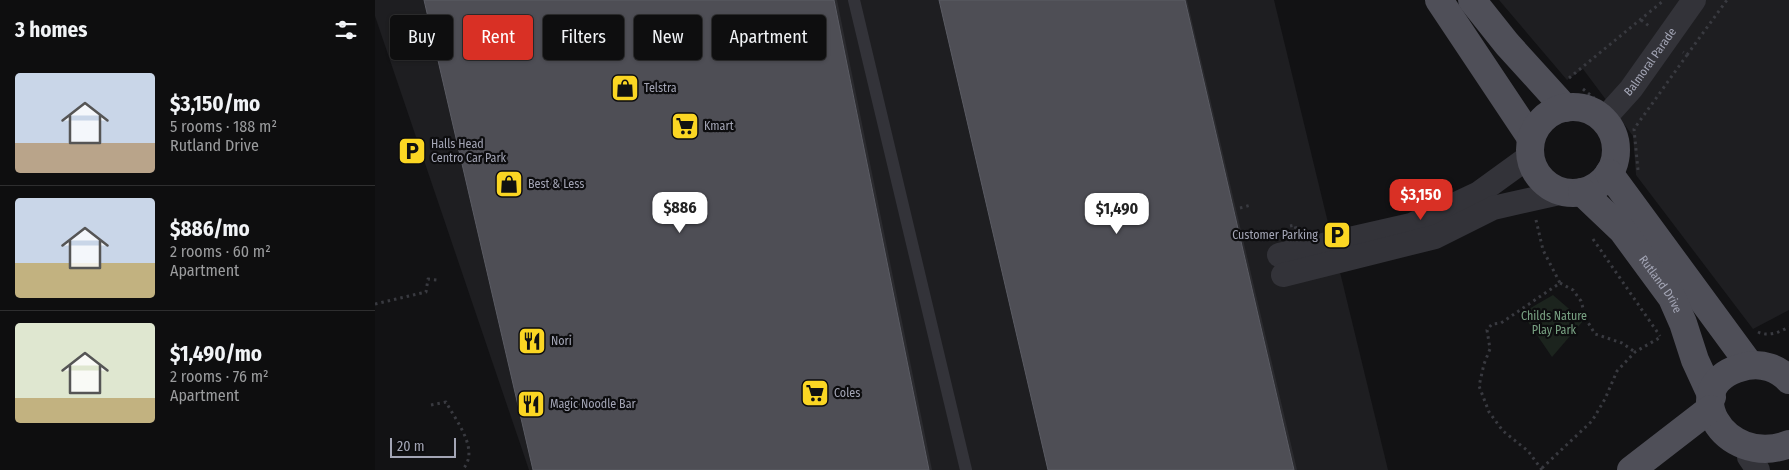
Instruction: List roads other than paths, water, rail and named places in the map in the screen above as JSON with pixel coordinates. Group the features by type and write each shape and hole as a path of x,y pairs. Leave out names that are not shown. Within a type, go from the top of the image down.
{"main road":[{"path":"1439,0 1531,147 1536,172 1548,185 1573,192 1598,185 1609,173 1615,157 1615,140 1608,125 1595,114 1581,108 1565,108 1550,113 1539,124 1531,147"},
{"path":"1472,0 1507,44 1565,108"},
{"name":"Rutland Drive","path":"1609,173 1776,369"},
{"name":"Rutland Drive","path":"1573,192 1622,230 1672,298 1672,330 1695,360 1711,403 1710,421 1715,432 1743,463"},
{"path":"1631,470 1711,403 1720,382 1726,375 1742,367 1776,369"},
{"path":"1743,463 1772,455 1789,444"}],"street":[{"name":"Balmoral Parade","path":"1603,120 1631,89 1694,0"},
{"path":"1531,147 1479,193 1411,225 1281,265 1435,237 1493,208 1573,192"}],"lane":[{"path":"854,0 966,470"}],"place":[{"name":"Telstra","path":"625,88"},
{"name":"Kmart","path":"685,126"},
{"name":"Halls Head Centro Car Park","path":"412,151"},
{"name":"Best & Less","path":"509,184"},
{"name":"Customer Parking","path":"1337,235"},
{"name":"Nori","path":"532,341"},
{"name":"Coles","path":"815,393"},
{"name":"Magic Noodle Bar","path":"531,404"}],"park label":[{"name":"Childs Nature Play Park","path":"1554,323"}]}
